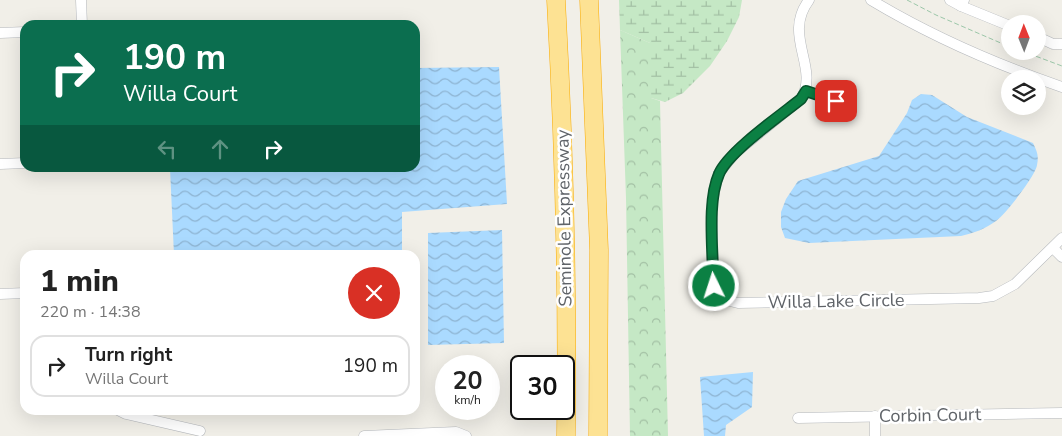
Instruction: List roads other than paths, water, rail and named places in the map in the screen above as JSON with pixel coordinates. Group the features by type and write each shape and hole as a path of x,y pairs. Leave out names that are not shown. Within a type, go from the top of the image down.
{"highway":[{"name":"Seminole Expressway","path":"556,0 561,90 565,243 566,436"},
{"name":"Seminole Expressway","path":"589,0 599,250 598,436"}],"street":[{"path":"81,0 82,20"},
{"path":"809,0 802,12 799,25 799,44 806,72 806,91 836,101"},
{"path":"870,0 928,32 1009,68 1062,87"},
{"path":"950,0 962,3 1001,22"},
{"path":"0,33 20,32"},
{"path":"1046,41 1053,44 1062,44"},
{"name":"Willa Lake Circle","path":"806,91 801,99 735,153 720,173 715,187 712,206 713,278 719,295 726,300 738,303 979,298 993,296 1015,284 1062,238"},
{"path":"0,164 20,163"},
{"path":"1053,248 1062,257"},
{"path":"0,294 20,293"},
{"name":"Corbin Court","path":"798,418 1062,412"},
{"path":"130,415 200,431"},
{"path":"874,416 875,436"},
{"path":"364,436 456,432 466,436"}],"water":[{"path":"499,67 507,204 402,212 402,250 174,250 170,172 420,172 420,68"},
{"path":"921,94 932,95 967,117 1033,143 1038,156 1035,170 1020,194 1006,211 992,224 961,236 809,243 785,238 781,227 781,212 786,199 798,181 879,156 907,113 912,100"},
{"path":"502,230 504,343 428,345 428,233"},
{"path":"753,372 752,407 726,425 725,436 704,436 700,377"}]}
